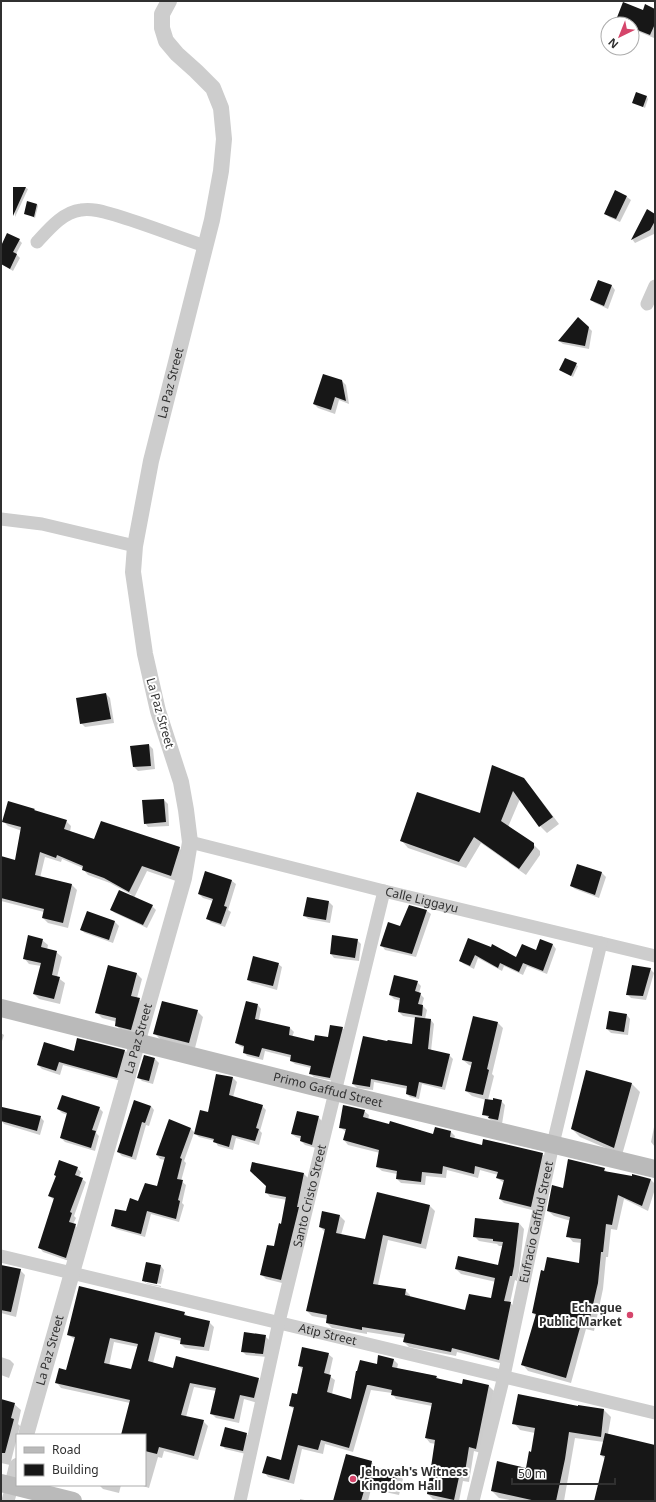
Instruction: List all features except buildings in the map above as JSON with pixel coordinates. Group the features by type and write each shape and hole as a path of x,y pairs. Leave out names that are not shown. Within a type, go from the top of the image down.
{"main road":[{"name":"Primo Gaffud Street","path":"1,1008 336,1092 655,1169"},
{"path":"7,1490 73,1501"}],"street":[{"name":"La Paz Street","path":"26,1434 184,878 190,842 181,782 158,711 145,654 133,572 135,546 151,461 212,220 221,171 224,139 221,108 213,88 177,54 166,41 162,28 162,14 169,1"},
{"path":"37,242 52,226 68,214 82,210 97,210 206,246"},
{"path":"647,304 655,286"},
{"path":"1,519 42,524 135,546"},
{"name":"Calle Liggayu","path":"190,842 384,891 655,956"},
{"name":"Santo Cristo Street","path":"240,1501 279,1322 384,891"},
{"name":"Eufracio Gaffud Street","path":"473,1501 504,1376 553,1144 601,943"},
{"name":"Atip Street","path":"1,1256 655,1413"},
{"path":"7,1490 16,1468"}],"place":[{"name":"Echague Public Market","path":"630,1315"},
{"name":"Jehovah's Witness Kingdom Hall","path":"353,1479"}]}
